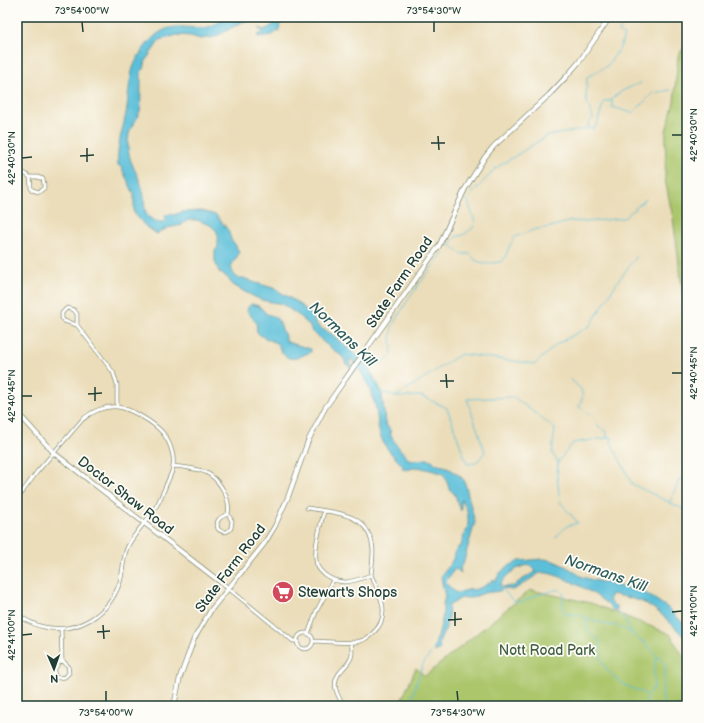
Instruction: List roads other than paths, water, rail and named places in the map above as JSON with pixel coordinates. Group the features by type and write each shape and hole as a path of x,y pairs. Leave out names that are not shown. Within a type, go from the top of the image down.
{"main road":[{"name":"State Farm Road","path":"174,706 182,671 194,639 211,610 264,544 275,526 282,512 316,422 330,399 438,246 465,189 485,157 499,141 549,95 566,77 579,62 610,17"},
{"name":"Doctor Shaw Road","path":"17,412 54,453 228,588"}],"street":[{"path":"17,170 30,177 42,179 44,188 39,192 32,190 30,188 30,177"},
{"path":"77,325 66,323 64,321 62,318 62,312 65,309 70,308 74,310 77,314 77,325 113,372 117,384 117,406"},
{"path":"17,498 37,472 82,420 89,414 101,409 117,406 134,412 162,432 170,444 173,466 157,505 128,545 120,582 110,602 102,612 87,622 70,628 61,629 42,627 26,621 17,614"},
{"path":"173,466 194,468 206,473 216,480 222,488 228,500 228,514 232,521 231,528 227,532 222,532 218,529 217,522 219,518 228,514"},
{"path":"306,508 351,516 361,522 368,531 373,551 371,575 382,599 384,610 382,619 377,629 369,637 361,641 313,641"},
{"path":"324,511 316,551 318,567 323,574 333,580 347,582 371,575"},
{"path":"308,634 316,612 333,580"},
{"path":"228,588 293,641 298,641"},
{"path":"61,629 62,660 68,666 69,673 65,677 58,678 55,676 54,671 62,660"},
{"path":"308,634 312,637 313,641 310,648 306,649 299,646 298,641 301,635 308,634"},
{"path":"344,706 336,694 335,687 338,674 352,657 351,642"}],"water":[{"path":"226,17 264,17 257,20 242,22 215,37 200,39 191,36 177,35 160,40 146,60 144,69 141,71 140,111 130,130 128,151 143,191 147,215 154,220 163,222 166,219 165,215 173,215 183,212 201,211 216,215 228,230 232,242 235,244 239,252 232,264 232,270 237,278 244,278 273,288 295,301 311,314 319,327 333,335 364,361 380,388 385,423 396,444 408,459 432,460 436,464 447,467 464,480 475,522 463,564 460,568 461,573 456,569 454,570 446,581 447,585 454,591 457,593 482,587 493,579 494,581 497,579 499,574 507,567 519,561 543,559 551,560 567,567 582,577 644,592 668,608 687,627 687,641 665,618 653,608 640,601 612,594 609,598 610,602 618,608 613,610 599,598 577,584 552,574 540,573 515,589 511,590 503,588 500,591 484,593 471,598 461,598 448,605 449,618 439,642 440,649 435,652 434,647 443,615 443,604 445,597 441,577 452,561 457,548 461,546 465,532 467,531 468,515 464,503 461,500 461,511 455,495 449,488 442,473 418,467 406,470 402,468 403,466 390,452 383,441 379,430 376,409 372,396 362,373 353,362 348,359 354,372 346,364 343,357 312,332 309,325 298,315 282,304 261,300 245,292 233,285 227,277 219,272 215,261 215,251 218,247 218,235 216,230 210,225 197,220 188,220 182,225 167,228 157,234 146,227 134,213 134,194 121,167 118,165 119,143 127,108 133,67 140,54 154,37 162,31 176,27 204,28","holes":["530,565 536,571 517,583 515,586 500,586 504,578 511,572 523,566"]},
{"path":"277,22 280,24 279,31 269,36 258,37 257,35 263,33 259,28 265,30"},
{"path":"251,304 259,306 267,314 275,317 279,321 287,342 311,349 311,352 292,359 288,358 277,344 263,337 257,332 256,322 247,311"}],"waterway":[{"path":"273,17 277,22"},
{"path":"449,245 455,237 463,235 473,228 475,222 467,199 496,168 547,136 587,129 588,124 593,119 586,99 587,77 607,66 620,48 624,35 619,33 625,17"},
{"path":"611,100 621,92 641,83"},
{"path":"588,125 592,130 597,124 604,101 612,101 612,107 633,113 653,93 671,90"},
{"path":"450,245 462,254 470,254 475,260 484,264 500,262 505,258 515,237 536,229 547,228 571,221 586,222 624,218 646,199"},
{"name":"Normans Kill","path":"369,371 392,355 392,326 411,295 443,253"},
{"path":"395,397 461,354 535,364 557,344 590,326 618,281 637,256"},
{"path":"570,379 582,391 579,407 596,418 597,425 607,432 607,437"},
{"path":"381,394 386,393 396,397 421,396 447,408 467,464 476,463 485,452 467,399 514,397 555,429 552,453 558,462 557,476 560,502 578,523 567,526 556,537"},
{"path":"558,462 573,443 612,437 611,442 632,484 687,511"},
{"path":"670,502 680,478 687,476"},
{"path":"503,590 512,600 520,603 534,596 559,589 564,594 562,607 565,614 581,615 586,618 589,631 599,640 600,655 604,666 621,682 648,696 645,706"},
{"path":"616,610 624,618 632,633"},
{"path":"586,618 609,625 618,626 628,631 644,642 666,665 662,693 664,706"},
{"path":"414,706 411,700 423,664 434,649"},
{"path":"648,695 654,687 654,667 657,657"}],"place":[{"name":"Stewart's Shops","path":"283,592"}],"park label":[{"name":"Nott Road Park","path":"547,650"}]}
